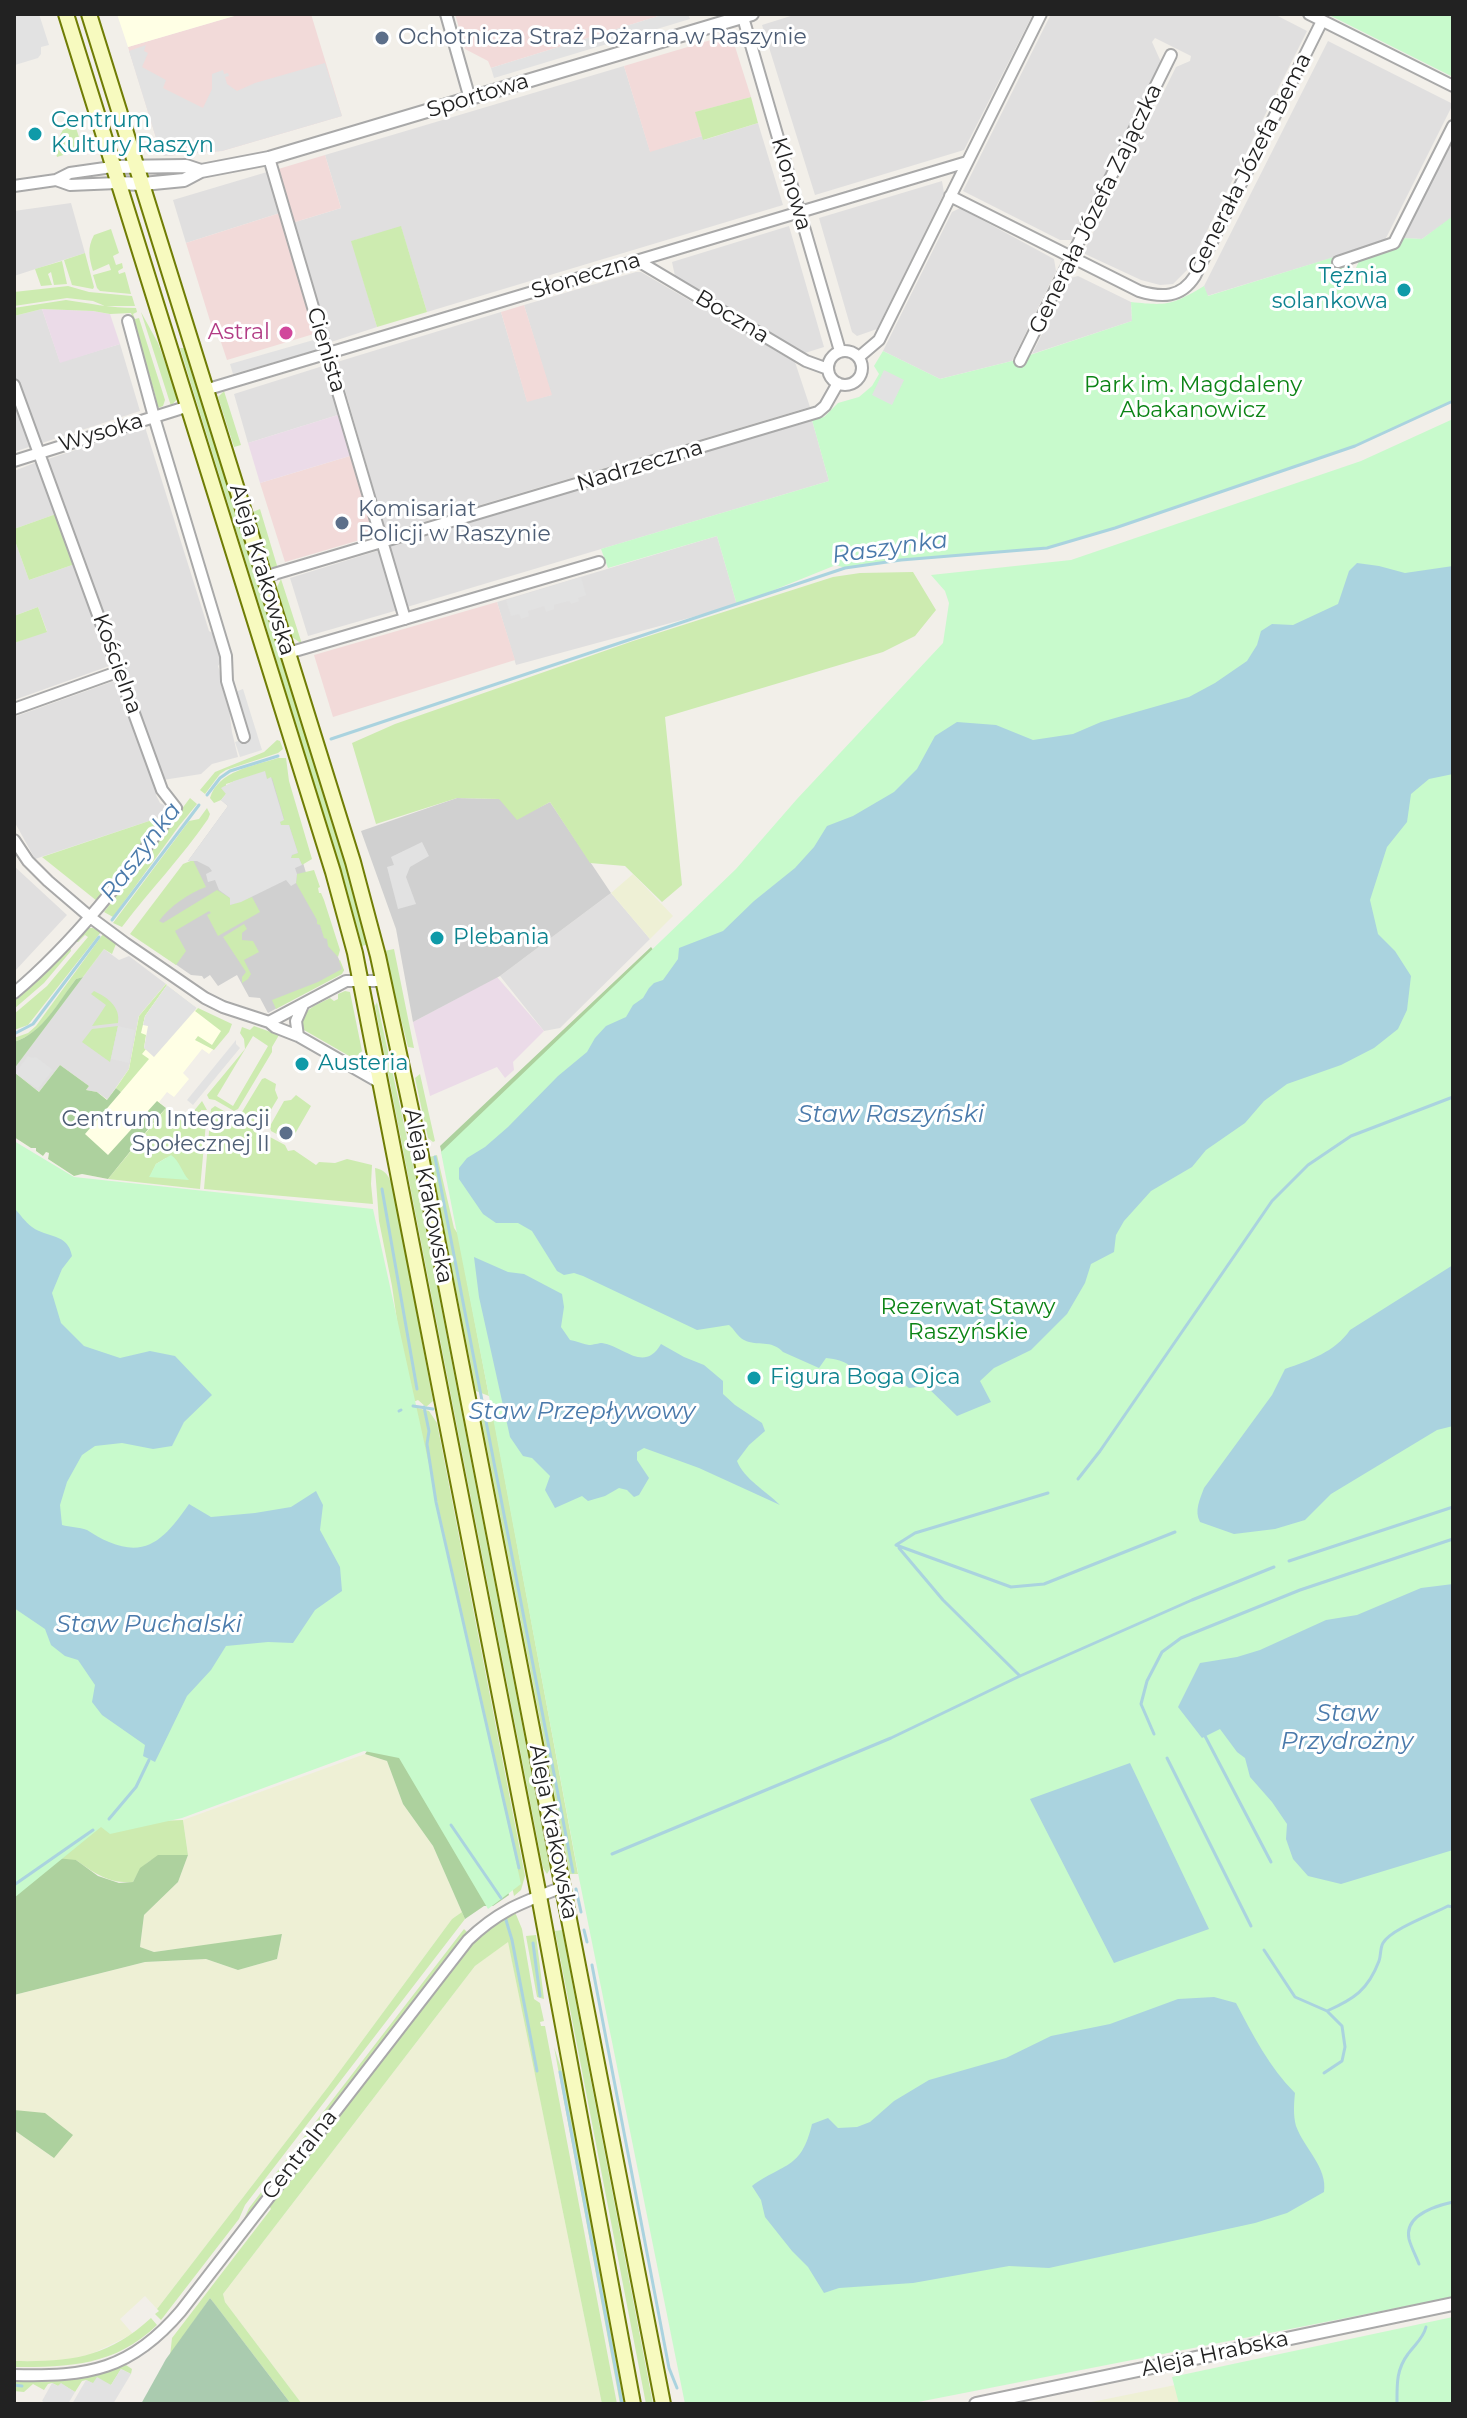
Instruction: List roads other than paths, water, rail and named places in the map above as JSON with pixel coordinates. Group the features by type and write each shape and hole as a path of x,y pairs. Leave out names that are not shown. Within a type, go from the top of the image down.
{"main road":[{"name":"Aleja Krakowska","path":"66,14 338,888 360,980 539,1896 633,2404"},
{"name":"Aleja Krakowska","path":"89,14 353,862 383,981 421,1156 663,2404"}],"street":[{"path":"446,14 470,99"},
{"path":"859,357 879,340 1041,14"},
{"path":"1309,14 1453,86"},
{"name":"Sportowa","path":"117,183 184,180 201,171 269,158 745,15"},
{"name":"Klonowa","path":"745,15 840,351"},
{"name":"Generała Józefa Bema","path":"950,196 1139,291 1172,295 1186,288 1195,276 1322,21"},
{"name":"Generała Józefa Zajączka","path":"1020,361 1171,55"},
{"path":"1338,262 1394,243 1453,126"},
{"name":"Cienista","path":"269,158 382,542"},
{"name":"Słoneczna","path":"205,390 967,162"},
{"name":"Sportowa","path":"112,167 186,166 201,171"},
{"path":"14,186 112,167"},
{"path":"56,180 70,185 117,183"},
{"name":"Boczna","path":"638,261 806,361 828,369"},
{"path":"128,321 226,656 227,681 244,737"},
{"path":"840,351 850,351 859,357 862,369 858,379 849,385 838,383 831,377 828,369 831,358 840,351"},
{"name":"Nadrzeczna","path":"264,577 818,412 838,383"},
{"name":"Kościelna","path":"14,385 162,790 176,808 90,917"},
{"name":"Wysoka","path":"14,461 189,406"},
{"path":"382,542 405,619"},
{"path":"288,653 599,562"},
{"path":"14,709 120,671"},
{"path":"14,840 31,865 90,917 205,998 298,1036 382,1084"},
{"path":"14,993 90,917"},
{"path":"269,1022 343,982 383,981"},
{"path":"298,1036 296,1021 304,1004"},
{"name":"Centralna","path":"14,2375 50,2376 90,2371 115,2363 154,2341 181,2311 460,1950 495,1916 563,1887"},
{"name":"Aleja Hrabska","path":"976,2404 1453,2304"}],"water":[{"name":"Staw Raszyński","path":"1357,563 1405,573 1453,566 1453,774 1429,779 1411,794 1407,822 1387,847 1370,900 1378,934 1395,951 1411,976 1407,1010 1398,1029 1374,1048 1341,1065 1287,1084 1264,1101 1245,1123 1206,1150 1192,1167 1151,1191 1124,1221 1116,1235 1114,1252 1091,1264 1085,1283 1067,1314 1031,1350 994,1368 980,1381 991,1402 957,1416 926,1386 909,1388 890,1374 880,1374 875,1380 867,1382 845,1363 826,1358 819,1368 769,1344 744,1340 729,1325 697,1330 583,1276 574,1273 564,1275 557,1271 532,1231 518,1223 496,1223 483,1214 459,1179 459,1168 467,1158 508,1127 558,1076 587,1052 606,1026 626,1017 654,983 663,980 678,959 679,948 723,931 795,868 827,826 853,816 894,792 917,769 935,736 957,722 996,725 1033,740 1073,734 1101,722 1189,697 1247,661 1261,631 1272,624 1293,625 1338,604 1349,571"},
{"name":"Staw Puchalski","path":"14,1208 32,1227 62,1240 70,1249 72,1256 62,1269 52,1293 61,1323 84,1346 120,1358 150,1351 175,1356 212,1395 184,1422 172,1446 153,1449 122,1443 95,1446 82,1455 67,1482 60,1505 62,1525 84,1529 109,1542 135,1548 146,1546 165,1534 189,1504 211,1517 255,1513 291,1507 316,1491 323,1505 320,1530 340,1567 342,1591 315,1610 293,1643 226,1646 211,1670 187,1696 155,1762 143,1756 145,1745 102,1715 92,1702 95,1685 78,1660 65,1656 51,1645 45,1629 14,1608"},
{"name":"Staw Przepływowy","path":"474,1257 508,1272 524,1274 562,1294 561,1327 570,1340 589,1345 602,1343 641,1357 648,1357 661,1344 704,1365 723,1381 723,1394 762,1423 765,1431 737,1461 750,1479 780,1505 699,1468 644,1448 637,1452 637,1460 649,1478 639,1495 634,1497 627,1490 619,1488 605,1496 588,1501 582,1496 555,1508 545,1490 550,1476 532,1458 523,1456 510,1437 479,1297"},
{"path":"1453,1265 1453,1426 1437,1430 1331,1494 1305,1520 1275,1529 1234,1534 1200,1522 1198,1509 1204,1488 1272,1395 1285,1369 1329,1350 1350,1330"},
{"name":"Staw Przydrożny","path":"1453,1584 1453,1850 1341,1884 1308,1876 1293,1859 1286,1839 1287,1824 1250,1777 1245,1758 1220,1729 1202,1738 1178,1707 1200,1663 1260,1650 1326,1620 1357,1615 1421,1588"},
{"path":"1130,1763 1209,1929 1114,1963 1030,1799"},
{"path":"1214,1997 1236,2003 1269,2062 1295,2093 1296,2126 1319,2166 1324,2192 1287,2213 1255,2223 1049,2268 1009,2266 913,2283 839,2288 824,2293 808,2267 765,2217 761,2200 752,2186 797,2158 812,2124 828,2118 838,2128 857,2127 870,2122 894,2101 929,2080 1006,2058 1051,2036 1110,2024 1178,1999"}],"waterway":[{"name":"Raszynka","path":"331,739 845,568 901,560 1047,548 1115,528 1355,446 1453,401"},
{"name":"Raszynka","path":"207,795 230,771 278,756"},
{"name":"Raszynka","path":"112,920 199,805"},
{"name":"Raszynka","path":"14,1034 33,1024 99,937"},
{"path":"1078,1479 1272,1201 1308,1165 1351,1136 1453,1097"},
{"path":"435,1157 573,1872"},
{"path":"382,1189 417,1389"},
{"path":"413,1406 433,1409"},
{"path":"424,1407 436,1502 519,1868"},
{"path":"896,1545 915,1533 1048,1493"},
{"path":"1289,1561 1453,1507"},
{"path":"896,1545 1011,1587 1044,1584 1175,1532"},
{"path":"1154,1734 1141,1704 1147,1681 1162,1652 1181,1638 1300,1590 1453,1539"},
{"path":"899,1548 943,1600 1020,1676"},
{"path":"612,1854 891,1738 1020,1676 1274,1567"},
{"path":"1205,1736 1271,1862"},
{"path":"1167,1758 1251,1926"},
{"path":"109,1819 136,1787 149,1760"},
{"path":"451,1825 501,1898"},
{"path":"14,1885 93,1830"},
{"path":"576,1889 581,1912"},
{"path":"1327,2011 1352,1998 1365,1986 1380,1959 1382,1945 1394,1932 1448,1906 1453,1907"},
{"path":"506,1920 537,2071"},
{"path":"584,1930 587,1942"},
{"path":"533,1943 540,1996"},
{"path":"1264,1950 1295,1997 1327,2011 1342,2026 1345,2047 1342,2061 1324,2073"},
{"path":"592,1965 669,2368 677,2388"},
{"path":"560,2072 622,2404"},
{"path":"1419,2264 1409,2239 1411,2224 1422,2213 1453,2202"},
{"path":"1397,2404 1401,2366 1426,2327"},
{"path":"14,2385 22,2386"}],"place":[{"name":"Ochotnicza Straż Pożarna w Raszynie","path":"382,38"},
{"name":"Centrum Kultury Raszyn","path":"35,134"},
{"name":"Tężnia solankowa","path":"1404,290"},
{"name":"Astral","path":"286,333"},
{"name":"Komisariat Policji w Raszynie","path":"342,523"},
{"name":"Plebania","path":"437,938"},
{"name":"Austeria","path":"302,1064"},
{"name":"Centrum Integracji Społecznej II","path":"286,1133"},
{"name":"Figura Boga Ojca","path":"754,1378"}],"park label":[{"name":"Park im. Magdaleny Abakanowicz","path":"1193,398"},
{"name":"Rezerwat Stawy Raszyńskie","path":"968,1320"}]}
